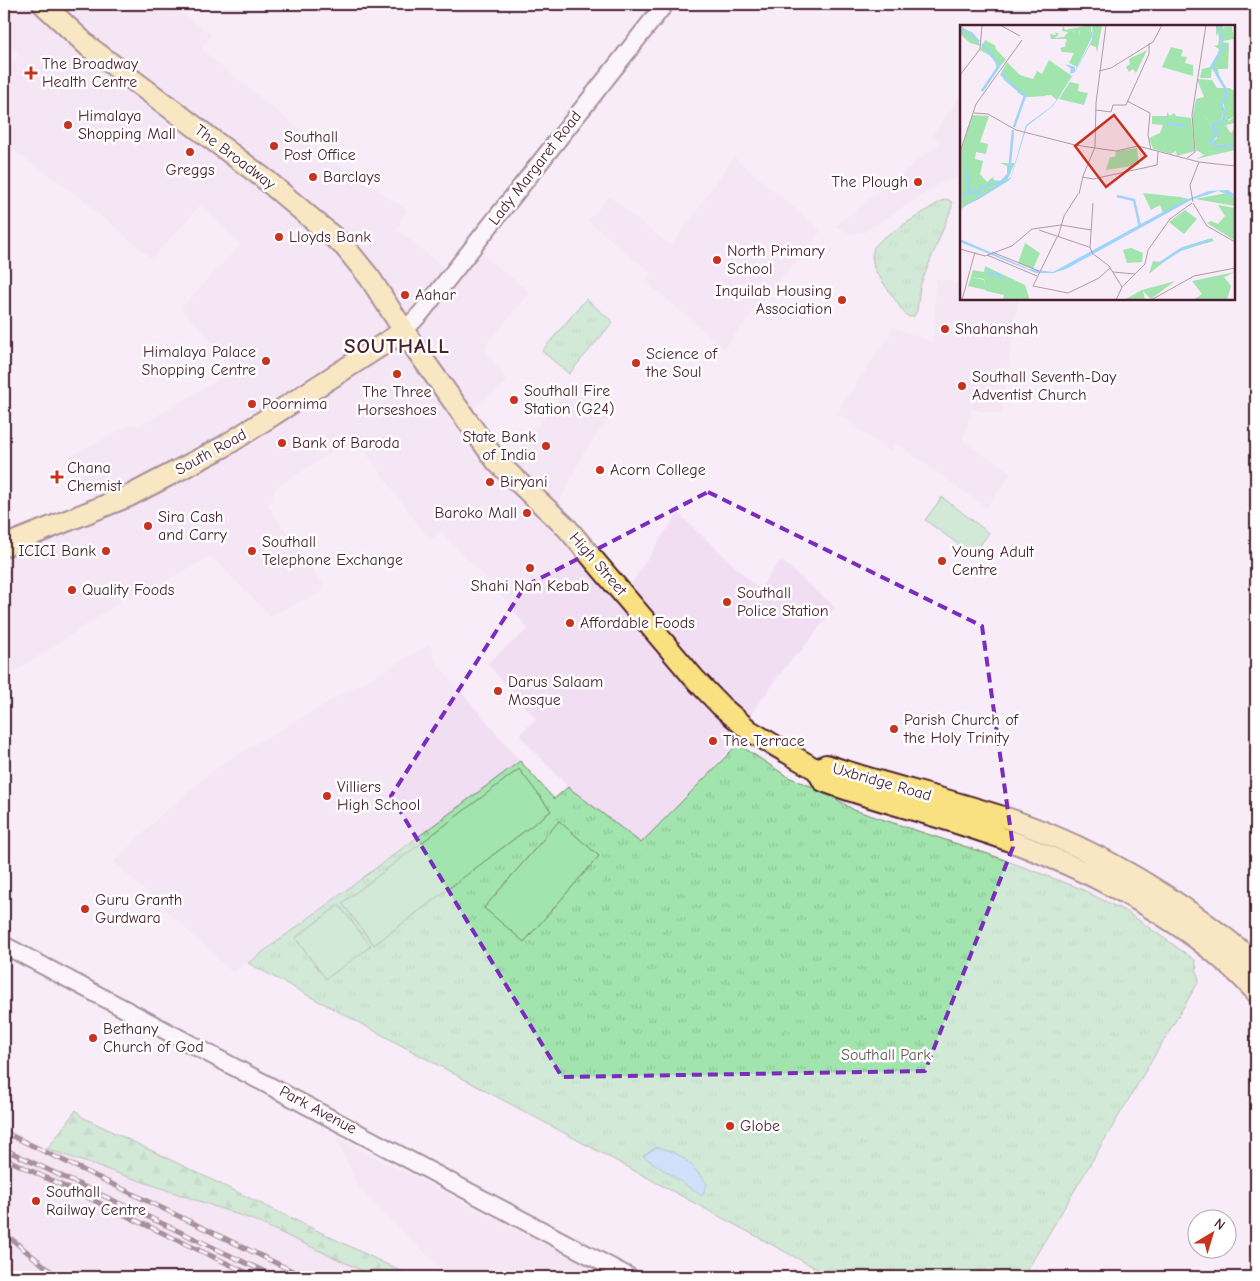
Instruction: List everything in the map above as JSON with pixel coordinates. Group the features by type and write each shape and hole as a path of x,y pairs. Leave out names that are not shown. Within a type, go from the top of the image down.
{"main road":[{"name":"The Broadway","path":"43,4 89,47 266,180 322,226 358,262 404,331"},
{"name":"South Road","path":"4,546 123,499 223,446 404,331"},
{"name":"High Street","path":"404,331 464,419 497,462 566,528 694,678 750,731 817,770"},
{"name":"Uxbridge Road","path":"1256,963 1218,932 1162,893 1108,863 1036,829 997,815 826,765 817,770 823,781 961,824 1027,849 1100,881 1165,917 1224,960 1256,992"},
{"path":"1027,849 1036,829"}],"street":[{"name":"Lady Margaret Road","path":"404,331 421,313 665,4"},
{"name":"Park Avenue","path":"4,945 630,1277"}],"highlighted area":[{"path":"708,492 982,626 1013,847 925,1071 562,1077 391,796 525,586"}],"shaded area":[{"path":"4,4 168,4 212,34 201,49 304,133 301,138 407,210 397,229 452,274 474,248 530,292 484,348 507,382 467,414 505,468 568,386 609,419 584,452 555,511 627,590 678,513 759,589 781,560 835,607 799,654 796,653 755,708 738,741 641,843 568,787 519,735 536,719 487,663 528,629 494,586 441,532 430,541 355,438 275,488 273,501 267,504 323,584 321,593 270,616 211,556 150,590 121,602 4,679 4,547 94,511 69,456 135,423 138,427 236,369 181,308 240,245 201,205 152,259 73,192 4,144 4,72 19,54 4,41"},
{"path":"960,97 960,175 941,183 865,232 851,234 835,226 939,143 932,135"},
{"name":"North Primary School","path":"734,157 821,231 724,348 645,281 651,273 588,221 609,196 671,246"},
{"path":"936,278 960,285 960,300 1018,300 1001,415 972,409 963,441 1012,473 987,508 897,444 889,451 836,413 894,328 933,342"},
{"name":"Villiers High School","path":"430,644 438,665 520,761 233,973 114,862 167,809 222,763"},
{"path":"4,1127 47,1149 251,1219 376,1277 4,1277"},
{"path":"336,1137 609,1277 449,1277 358,1187"}],"green space":[{"path":"947,199 952,202 952,207 920,286 917,311 914,316 909,317 904,313 874,269 872,256 874,247 883,238"},
{"path":"586,299 613,322 569,374 542,351"},
{"path":"942,497 989,533 973,555 925,520"},
{"name":"Southall Park","path":"738,744 788,777 825,792 854,810 994,856 1079,888 1127,912 1195,960 1199,981 1023,1277 832,1277 248,963 520,761 554,799 568,787 641,843"},
{"path":"519,769 551,811 374,945 342,903"},
{"path":"559,821 599,856 524,942 484,908"},
{"path":"339,905 371,946 326,979 295,938"},
{"path":"76,1110 82,1117 413,1277 376,1277 251,1219 47,1149"}],"water":[{"path":"657,1147 674,1152 686,1160 707,1184 702,1196 643,1156"}],"railway":[{"path":"4,1132 305,1277"},
{"path":"4,1149 276,1277"},
{"path":"4,1158 256,1277"},
{"path":"4,1233 58,1277"}],"place":[{"name":"The Broadway Health Centre","path":"31,73"},
{"name":"Himalaya Shopping Mall","path":"68,125"},
{"name":"Southall Post Office","path":"274,146"},
{"name":"Greggs","path":"190,152"},
{"name":"Barclays","path":"313,177"},
{"name":"The Plough","path":"918,182"},
{"name":"Lloyds Bank","path":"279,237"},
{"name":"North Primary School","path":"717,260"},
{"name":"Aahar","path":"405,295"},
{"name":"Inquilab Housing Association","path":"842,300"},
{"name":"Shahanshah","path":"945,329"},
{"name":"Himalaya Palace Shopping Centre","path":"266,361"},
{"name":"Science of the Soul","path":"636,363"},
{"name":"The Three Horseshoes","path":"397,374"},
{"name":"Southall Seventh-Day Adventist Church","path":"962,386"},
{"name":"Southall Fire Station (G24)","path":"514,400"},
{"name":"Poornima","path":"252,404"},
{"name":"Bank of Baroda","path":"282,443"},
{"name":"State Bank of India","path":"546,446"},
{"name":"Acorn College","path":"600,470"},
{"name":"Chana Chemist","path":"57,477"},
{"name":"Biryani","path":"490,482"},
{"name":"Baroko Mall","path":"527,513"},
{"name":"Sira Cash and Carry","path":"148,526"},
{"name":"ICICI Bank","path":"106,551"},
{"name":"Southall Telephone Exchange","path":"252,551"},
{"name":"Young Adult Centre","path":"942,561"},
{"name":"Shahi Nan Kebab","path":"530,568"},
{"name":"Quality Foods","path":"72,590"},
{"name":"Southall Police Station","path":"727,602"},
{"name":"Affordable Foods","path":"570,623"},
{"name":"Darus Salaam Mosque","path":"498,691"},
{"name":"Parish Church of the Holy Trinity","path":"894,729"},
{"name":"The Terrace","path":"713,741"},
{"name":"Villiers High School","path":"327,796"},
{"name":"Guru Granth Gurdwara","path":"85,909"},
{"name":"Bethany Church of God","path":"93,1038"},
{"name":"Globe","path":"730,1126"},
{"name":"Southall Railway Centre","path":"36,1201"}],"district":[{"name":"SOUTHALL","path":"397,346"}]}
